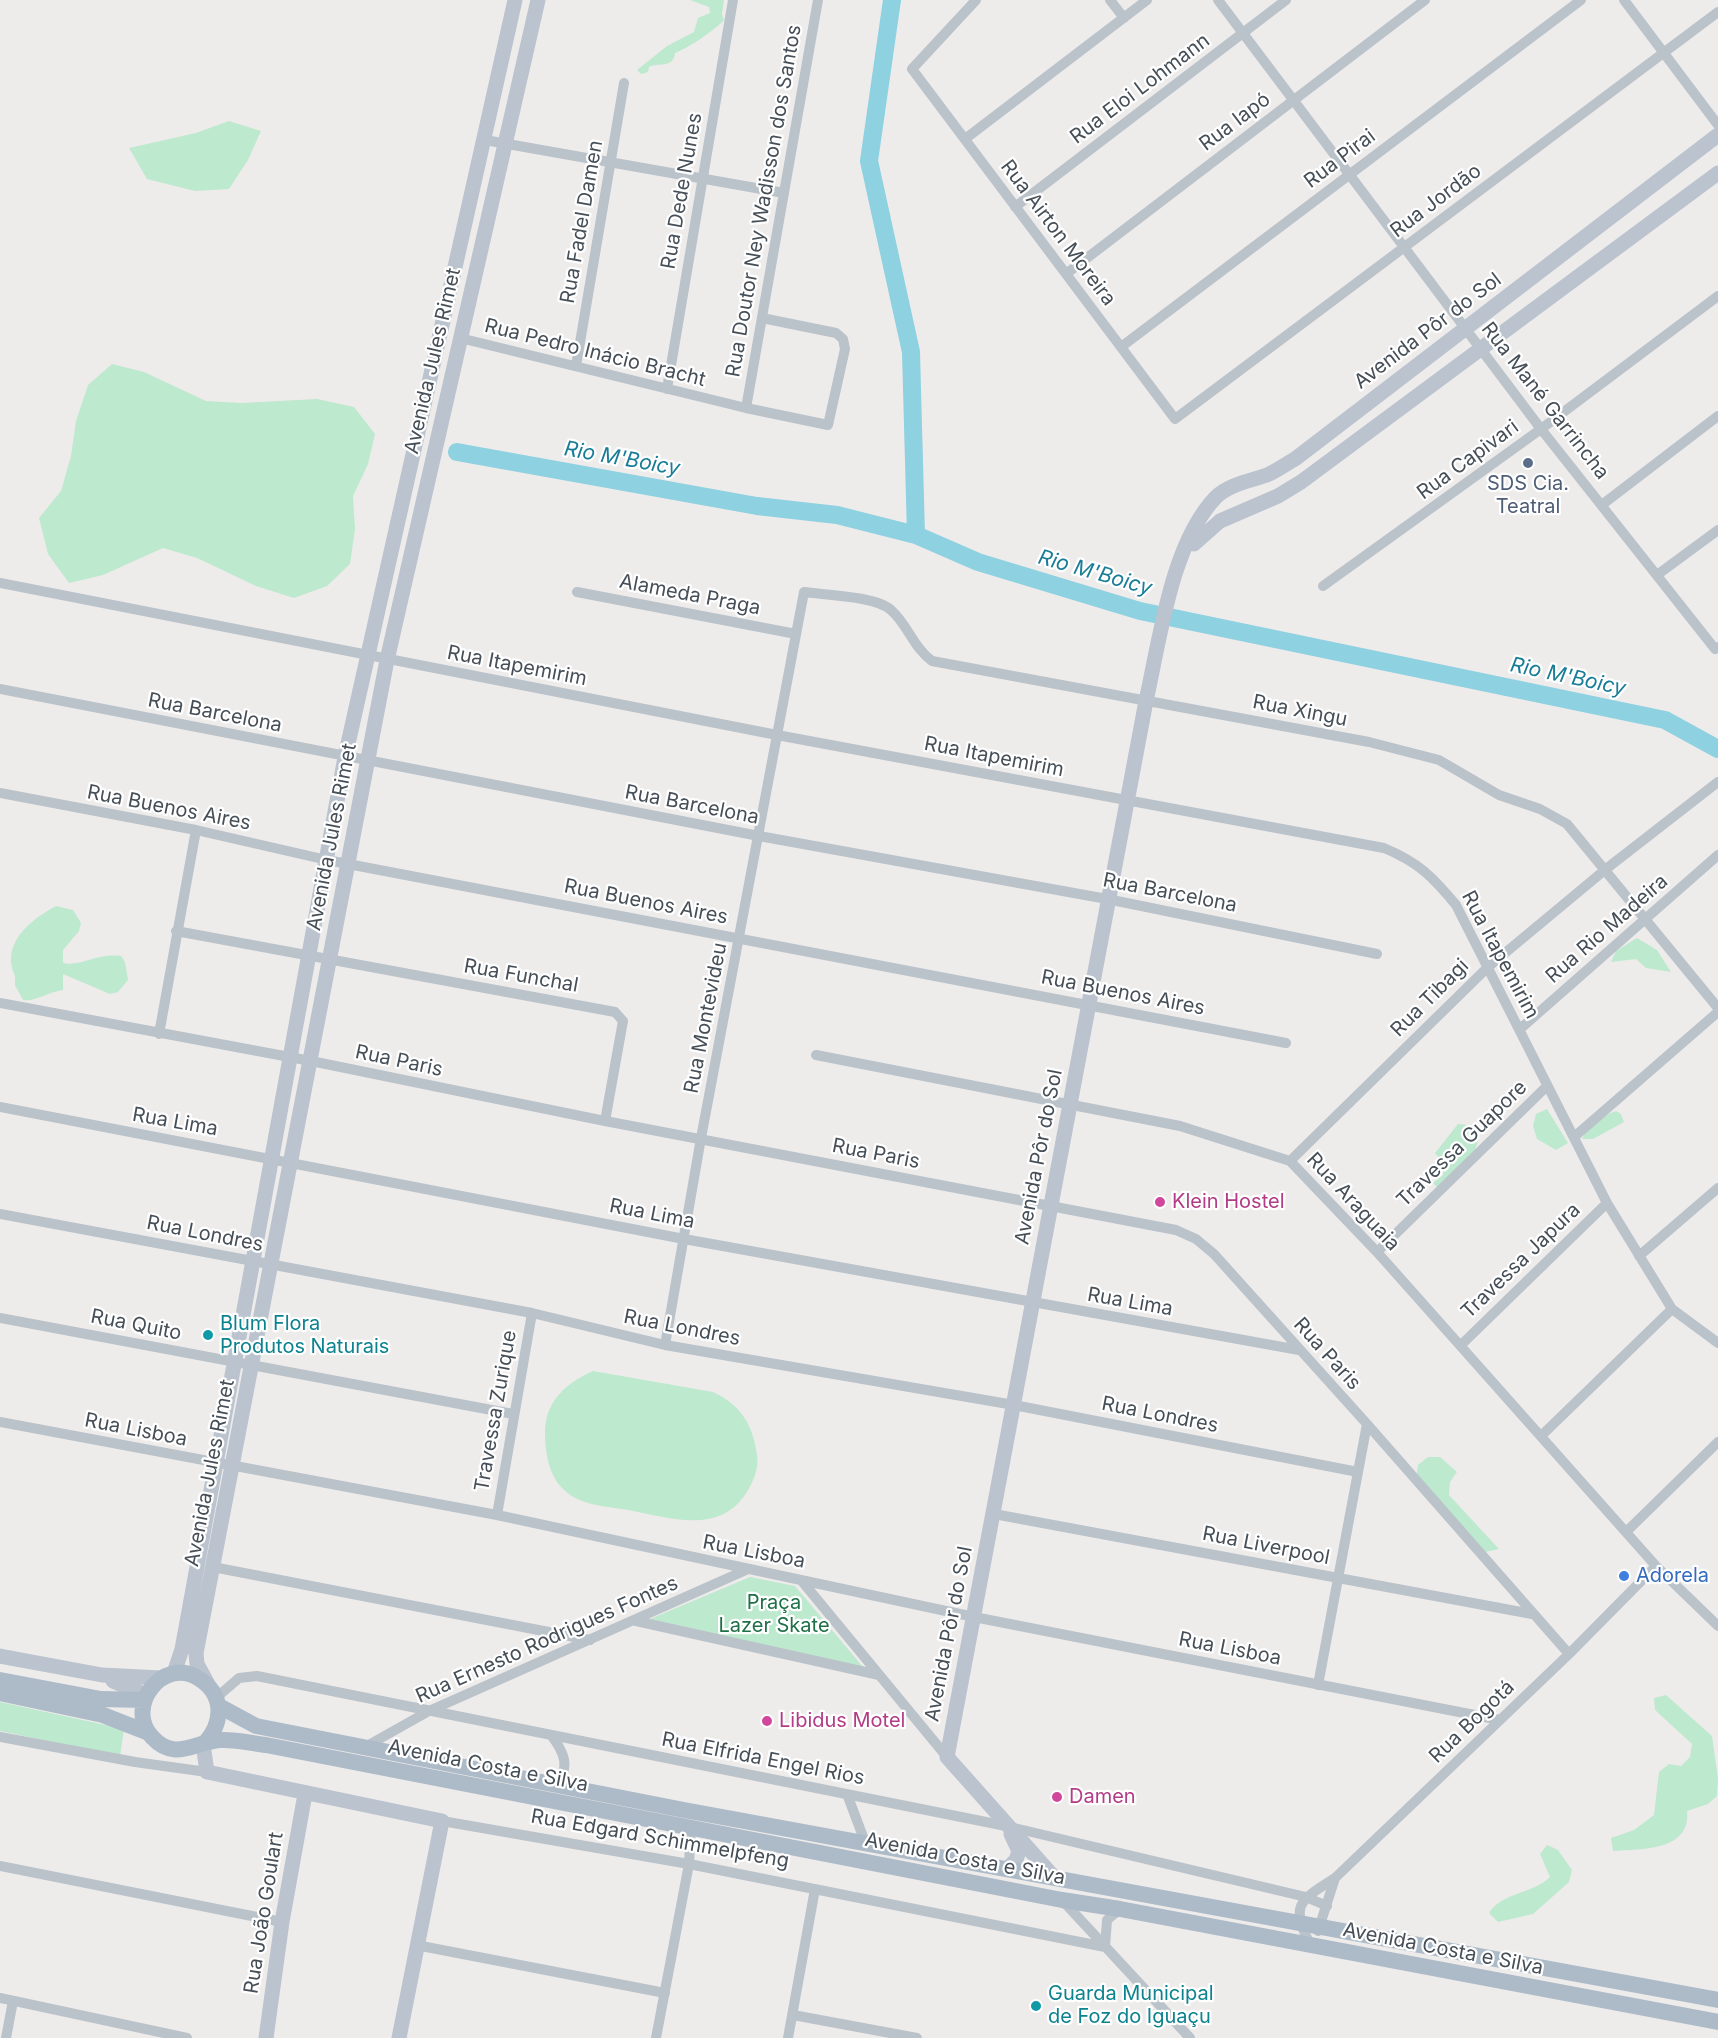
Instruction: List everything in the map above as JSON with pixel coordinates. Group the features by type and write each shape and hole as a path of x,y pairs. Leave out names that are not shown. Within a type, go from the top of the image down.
{"main road":[{"name":"Avenida Jules Rimet","path":"168,1676 182,1649 345,757 515,0"},
{"name":"Avenida Jules Rimet","path":"215,1696 197,1664 196,1653 387,660 538,0"},
{"name":"Avenida Pôr do Sol","path":"947,1756 1126,800 1169,600 1189,539 1217,496 1247,480 1268,474 1295,459 1718,135"},
{"name":"Avenida Pôr do Sol","path":"1179,567 1198,538 1210,526 1235,513 1278,496 1718,173"},
{"path":"1268,474 1278,496"},
{"path":"1217,496 1224,507 1235,513"},
{"path":"0,1656 102,1675 168,1676"},
{"name":"Avenida Costa e Silva","path":"168,1676 193,1674 215,1696 256,1726 865,1842 1718,2000"},
{"path":"102,1675 145,1697"},
{"path":"0,1680 101,1699 145,1697 168,1676"},
{"name":"Avenida Costa e Silva","path":"0,1693 103,1715 149,1733 164,1746 177,1750 190,1749 204,1743 221,1740 266,1744 1062,1900 1310,1944 1718,2022"},
{"path":"207,1772 204,1743 217,1726 215,1696"},
{"path":"145,1697 143,1717 149,1733"},
{"path":"947,1756 1006,1826 1052,1875"},
{"name":"Rua Edgard Schimmelpfeng","path":"207,1772 442,1821"},
{"name":"Rua João Goulart","path":"266,2038 282,1922 305,1794"},
{"path":"399,2038 442,1821"},
{"path":"1006,1826 1019,1851 1016,1860 1008,1868"}],"street":[{"name":"Rua Dede Nunes","path":"667,389 733,0"},
{"name":"Rua Doutor Ney Wadisson dos Santos","path":"746,408 818,0"},
{"name":"Rua Airton Moreira","path":"976,0 912,69 1175,419"},
{"path":"1110,0 1124,18"},
{"path":"965,139 1147,0"},
{"name":"Rua Mané Garrincha","path":"1218,0 1541,429 1716,648"},
{"name":"Rua Eloi Lohmann","path":"1016,207 1286,0"},
{"name":"Rua Iapó","path":"1066,274 1425,0"},
{"name":"Rua Pirai","path":"1121,347 1581,0"},
{"path":"1624,0 1718,125"},
{"name":"Rua Jordão","path":"1175,419 1718,12"},
{"name":"Rua Fadel Damen","path":"576,366 624,84"},
{"path":"485,140 784,193"},
{"name":"Rua Capivari","path":"1323,586 1541,429 1718,296"},
{"name":"Rua Pedro Inácio Bracht","path":"460,338 828,426 845,349 843,339 836,333 762,318"},
{"path":"1603,504 1718,416"},
{"path":"1657,575 1718,530"},
{"name":"Rua Itapemirim","path":"0,583 777,735 1384,848 1411,859 1436,879 1456,905 1520,1029 1546,1087 1607,1203 1672,1309 1718,1343"},
{"name":"Alameda Praga","path":"577,592 796,634"},
{"name":"Rua Montevideu","path":"665,1345 701,1138 804,592"},
{"name":"Rua Xingu","path":"804,592 881,603 892,610 919,652 932,661 1368,742 1439,760 1499,795 1540,809 1562,820 1577,834 1606,869 1718,1010"},
{"name":"Rua Barcelona","path":"0,689 759,836 1107,898 1377,954"},
{"name":"Rua Tibagi","path":"1290,1161 1487,968 1606,869 1718,782"},
{"name":"Rua Buenos Aires","path":"0,793 196,830 327,860 1286,1043"},
{"path":"159,1034 196,830"},
{"name":"Rua Rio Madeira","path":"1520,1029 1718,855"},
{"name":"Rua Funchal","path":"176,931 615,1012 623,1021 605,1121"},
{"name":"Rua Paris","path":"0,1003 311,1061 605,1121 1176,1230 1196,1239 1214,1254 1569,1654"},
{"path":"1574,1137 1718,1010"},
{"name":"Rua Araguaia","path":"816,1055 1180,1126 1290,1161 1377,1251 1656,1566 1716,1619"},
{"name":"Travessa Guapore","path":"1377,1251 1546,1087"},
{"name":"Rua Lima","path":"0,1107 684,1239 1299,1350"},
{"path":"1639,1256 1718,1188"},
{"name":"Travessa Japura","path":"1461,1345 1607,1203"},
{"name":"Rua Londres","path":"0,1214 532,1313 665,1345 1014,1405 1358,1472"},
{"path":"1541,1436 1672,1309"},
{"name":"Travessa Zurique","path":"497,1515 532,1313"},
{"name":"Rua Quito","path":"0,1318 513,1414"},
{"name":"Rua Lisboa","path":"0,1422 497,1515 974,1617 1500,1720"},
{"path":"1318,1685 1367,1424"},
{"path":"1626,1532 1718,1442"},
{"name":"Rua Liverpool","path":"994,1514 1532,1614"},
{"name":"Rua Bogotá","path":"1305,1897 1335,1878 1569,1654 1656,1566"},
{"path":"213,1567 591,1641"},
{"name":"Rua Ernesto Rodrigues Fontes","path":"365,1747 429,1711 591,1641 746,1570"},
{"path":"801,1580 947,1756"},
{"path":"635,1621 879,1675"},
{"name":"Rua Elfrida Engel Rios","path":"215,1696 239,1678 257,1676 1006,1826 1305,1897 1327,1906"},
{"path":"551,1735 561,1748 566,1764 564,1775 556,1784"},
{"name":"Rua Edgard Schimmelpfeng","path":"0,1737 135,1762 207,1772"},
{"path":"847,1794 865,1842"},
{"name":"Rua Edgard Schimmelpfeng","path":"442,1821 689,1864 1105,1947"},
{"path":"656,2038 689,1864 691,1827"},
{"path":"0,1866 282,1922"},
{"path":"1310,1944 1321,1926 1335,1878"},
{"path":"788,2038 815,1889"},
{"path":"1305,1897 1299,1921 1310,1944"},
{"path":"1062,1900 1185,2035"},
{"path":"1105,1947 1107,1920 1120,1909"},
{"path":"416,1945 665,1993"},
{"path":"0,1998 187,2038"},
{"path":"6,2038 13,2001"},
{"path":"793,2015 917,2038"}],"green space":[{"path":"690,0 724,0 722,14 724,20 701,39 675,53 669,63 649,67 648,72 641,74 637,70 667,46 694,32 698,18 710,13 709,7"},
{"path":"229,121 261,131 248,160 229,189 195,191 147,179 129,148 196,133"},
{"path":"112,364 144,372 206,401 241,403 317,399 354,407 375,434 368,464 353,496 355,529 350,564 327,586 294,598 256,586 197,558 163,548 103,575 69,583 48,554 39,518 61,491 71,456 76,421 88,385"},
{"path":"56,906 73,910 81,923 79,931 63,950 63,963 76,963 104,956 121,956 125,962 128,980 118,992 110,994 63,974 63,990 32,1000 23,1000 15,985 11,954 20,934 37,918"},
{"path":"1637,938 1657,950 1671,972 1646,968 1636,959 1611,962 1616,951"},
{"path":"1547,1109 1568,1143 1556,1150 1537,1139 1533,1126 1536,1114"},
{"path":"1616,1111 1621,1114 1624,1122 1593,1139 1582,1139 1596,1122"},
{"path":"1458,1124 1470,1125 1480,1132 1478,1140 1466,1165 1441,1191 1433,1183 1443,1175 1443,1163 1435,1153"},
{"path":"593,1371 713,1392 731,1403 749,1425 757,1460 757,1469 752,1482 737,1504 724,1514 710,1519 678,1519 594,1504 578,1499 564,1490 554,1477 548,1462 545,1439 546,1420 549,1410 560,1394 575,1381"},
{"path":"1428,1457 1440,1457 1457,1472 1450,1482 1449,1495 1499,1549 1485,1552 1416,1478 1418,1465"},
{"name":"Praça Lazer Skate","path":"750,1577 795,1586 863,1667 650,1619"},
{"path":"1666,1695 1712,1736 1718,1779 1717,1796 1708,1804 1687,1811 1686,1824 1681,1834 1673,1841 1650,1848 1613,1851 1611,1838 1634,1830 1654,1815 1659,1772 1669,1764 1681,1766 1690,1757 1692,1744 1655,1710 1654,1698"},
{"path":"0,1702 124,1729 120,1756 0,1731"},
{"path":"1547,1845 1558,1850 1572,1870 1569,1882 1533,1914 1498,1922 1489,1913 1495,1906 1543,1883 1550,1877 1540,1854"}],"waterway":[{"path":"892,0 869,161 911,352 916,535"},
{"name":"Rio M'Boicy","path":"457,452 757,506 837,515 916,535 978,562 1140,611 1665,720 1718,749"}],"place":[{"name":"SDS Cia. Teatral","path":"1528,463"},
{"name":"Klein Hostel","path":"1160,1202"},
{"name":"Blum Flora Produtos Naturais","path":"208,1335"},
{"name":"Adorela","path":"1624,1576"},
{"name":"Libidus Motel","path":"767,1721"},
{"name":"Damen","path":"1057,1797"},
{"name":"Guarda Municipal de Foz do Iguaçu","path":"1036,2006"}]}
